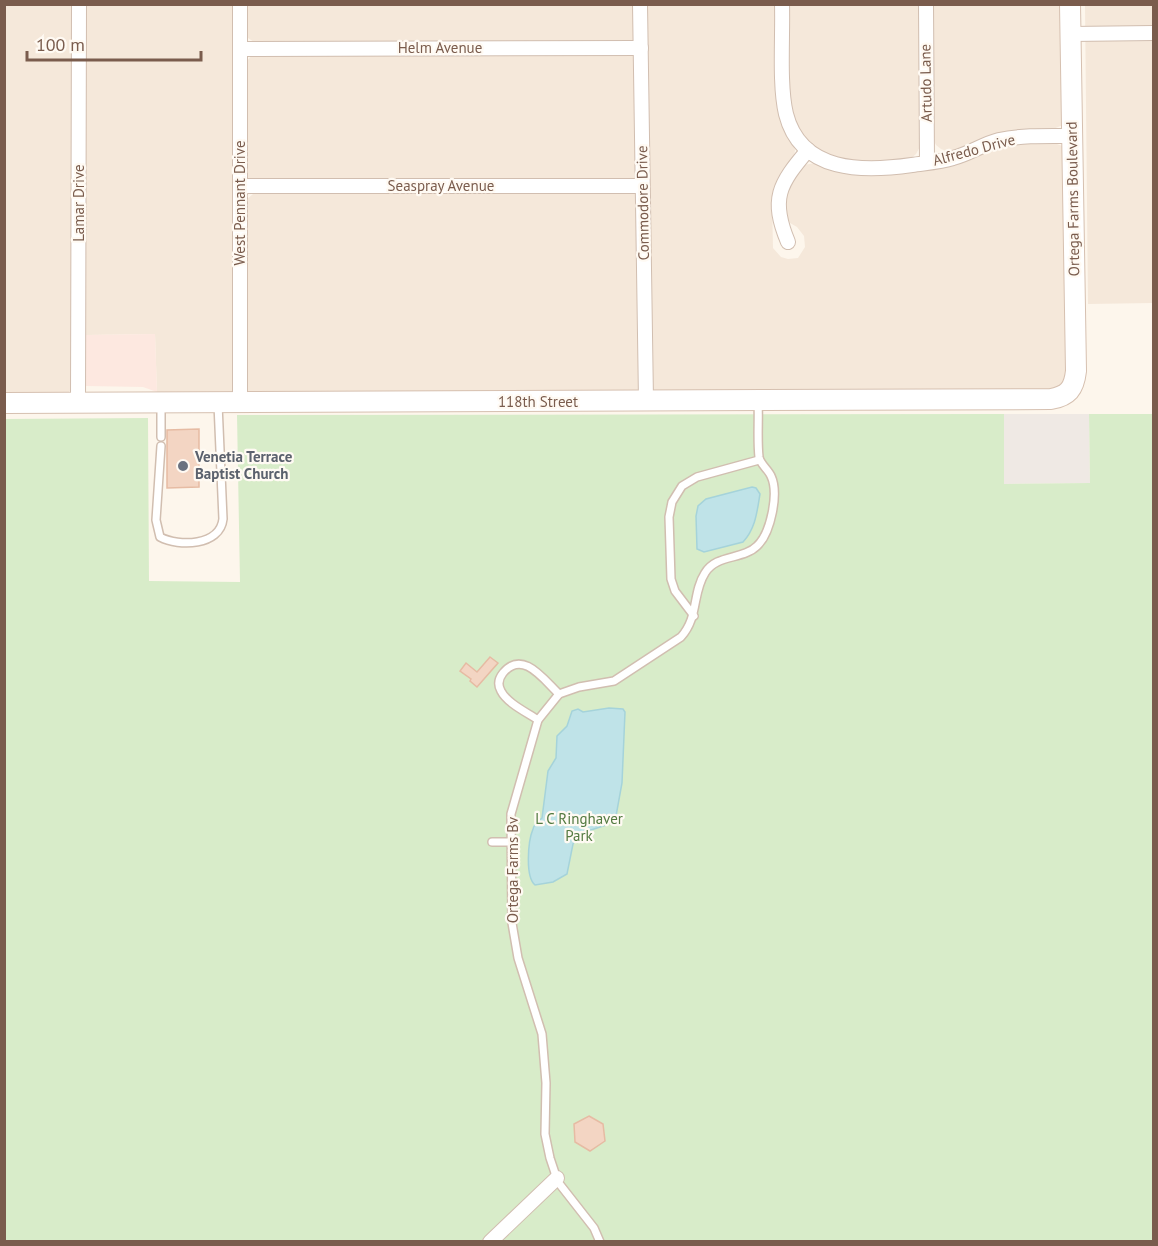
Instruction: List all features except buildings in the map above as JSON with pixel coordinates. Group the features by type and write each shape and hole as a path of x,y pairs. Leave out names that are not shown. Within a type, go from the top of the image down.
{"street":[{"name":"Lamar Drive","path":"78,402 79,4"},
{"name":"West Pennant Drive","path":"240,4 240,402"},
{"name":"Commodore Drive","path":"640,4 646,401"},
{"path":"782,4 783,98 786,115 798,141 808,150 790,171 782,185 779,201 780,222 788,242"},
{"name":"Artudo Lane","path":"926,4 927,162"},
{"name":"Ortega Farms Boulevard","path":"1070,4 1076,371 1075,383 1070,391"},
{"path":"1071,34 1154,33"},
{"name":"Helm Avenue","path":"240,49 641,48"},
{"name":"Alfredo Drive","path":"808,150 831,162 859,168 890,168 952,159 996,141 1014,137 1072,136"},
{"name":"Seaspray Avenue","path":"240,186 642,186"},
{"name":"118th Street","path":"4,403 1051,399 1062,397 1070,391"},
{"path":"490,1242 557,1178"}],"lane":[{"path":"538,720 502,693 499,685 500,679 509,666 519,663 529,667 559,694 621,678 681,637 694,616 701,582 707,570 714,563 754,549 764,536 772,511 774,485 768,471 759,460 758,401"},
{"path":"161,446 156,520 160,537 184,543 199,542 213,536 220,529 223,519 218,402"},
{"path":"161,403 161,437"},
{"path":"694,616 675,591 671,579 669,516 672,502 682,486 697,477 759,460"},
{"name":"Ortega Farms Bv","path":"559,694 538,720 511,814 514,940 542,1034 546,1083 545,1134 551,1163 564,1191 594,1228 600,1242"},
{"path":"492,842 511,842"}],"shaded area":[{"path":"4,5 74,5 74,386 68,393 5,393"},
{"path":"86,5 235,5 234,391 157,392 155,334 86,335"},
{"path":"245,5 635,5 634,41 630,43 254,42 248,38 245,31"},
{"path":"645,5 776,5 778,107 785,131 795,150 794,157 779,177 772,201 773,248 781,257 798,258 805,247 804,236 797,227 790,223 784,212 785,194 795,174 804,165 815,163 834,170 856,174 883,175 955,164 1013,143 1052,142 1062,146 1067,155 1071,372 1061,390 653,391"},
{"path":"788,5 920,5 921,145 910,159 878,162 838,160 822,152 807,140 795,123 790,106"},
{"path":"932,5 1065,5 1063,125 949,152 936,145 933,139"},
{"path":"1085,5 1153,5 1153,303 1088,304"},
{"path":"628,53 635,55 637,179 251,180 245,171 246,62 253,54"},
{"path":"631,190 637,194 639,391 247,392 245,201 253,194 260,192"},
{"path":"155,334 157,392 143,387 86,386 86,335"},
{"path":"1004,414 1089,414 1090,483 1004,484"}],"green space":[{"name":"L C Ringhaver Park","path":"1004,414 1004,484 1090,483 1089,414 1153,414 1153,1241 5,1241 4,419 148,418 149,581 240,582 237,415"}],"water":[{"path":"752,487 756,488 760,494 757,513 743,542 704,552 697,549 698,506 706,499"},
{"path":"609,708 623,709 625,712 622,783 616,816 606,825 578,836 573,844 567,874 553,882 535,885 530,875 528,858 531,835 534,826 542,818 548,771 556,758 557,736 567,726 572,711 578,709 583,712"}],"place":[{"name":"Venetia Terrace Baptist Church","path":"183,466"}]}
